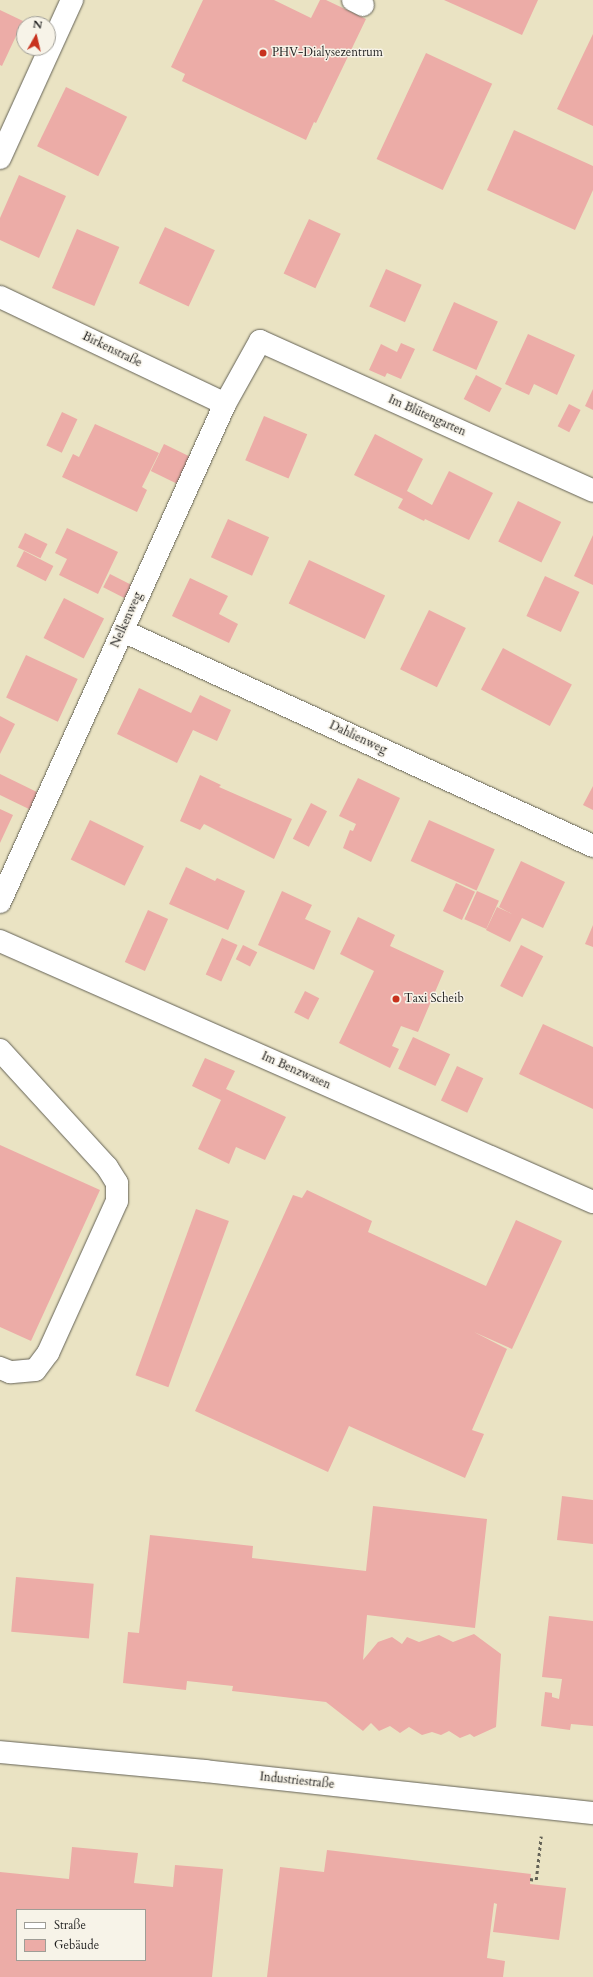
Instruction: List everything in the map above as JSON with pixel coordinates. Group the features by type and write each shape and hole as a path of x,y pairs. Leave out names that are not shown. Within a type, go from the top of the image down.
{"street":[{"path":"0,158 72,0"},
{"name":"Birkenstraße","path":"0,296 225,404"},
{"name":"Nelkenweg","path":"0,902 225,404 260,341"},
{"name":"Im Blütengarten","path":"260,341 593,491"},
{"name":"Dahlienweg","path":"123,631 593,846"},
{"name":"Im Benzwasen","path":"0,940 593,1202"},
{"path":"0,1050 107,1167 117,1183 117,1200 48,1353 35,1370 10,1372 0,1368"},
{"name":"Industriestraße","path":"0,1752 213,1772 593,1813"}],"path":[{"path":"530,1879 536,1880 545,1808"}],"building":[{"path":"203,0 274,0 311,18 320,0 326,0 366,19 316,123 314,122 306,140 182,81 185,74 171,67"},
{"path":"444,0 538,0 522,35"},
{"path":"0,10 16,18 16,36 2,66 0,65"},
{"path":"593,34 593,126 557,109"},
{"path":"426,53 492,84 443,190 377,159"},
{"path":"66,87 127,117 98,176 37,146"},
{"path":"514,130 593,166 593,190 575,230 487,190"},
{"path":"19,175 66,196 39,258 0,240 0,218"},
{"path":"309,219 341,234 315,288 284,273"},
{"path":"165,227 215,250 189,306 139,283"},
{"path":"77,229 119,247 94,306 52,288"},
{"path":"386,269 422,285 405,322 369,306"},
{"path":"454,302 498,322 476,370 432,350"},
{"path":"528,334 575,355 557,395 534,384 529,395 505,384"},
{"path":"401,343 415,349 401,379 387,373 385,377 369,370 381,344 397,352"},
{"path":"476,375 502,388 490,412 464,399"},
{"path":"593,389 593,410 585,406"},
{"path":"569,404 581,410 569,432 558,426"},
{"path":"62,412 77,419 62,453 46,446"},
{"path":"264,416 307,434 289,479 245,460"},
{"path":"95,424 159,453 142,487 147,490 137,512 62,477 73,454 79,457"},
{"path":"375,434 423,459 407,491 432,505 449,471 493,493 469,540 398,508 403,499 354,475"},
{"path":"164,444 193,458 180,485 151,471"},
{"path":"518,501 561,522 541,562 498,541"},
{"path":"228,519 269,537 252,576 211,557"},
{"path":"67,528 118,552 98,594 59,575 67,559 55,553"},
{"path":"25,533 47,544 40,558 18,547"},
{"path":"593,535 593,585 574,576"},
{"path":"24,551 53,566 46,581 16,566"},
{"path":"309,560 385,595 365,639 289,604"},
{"path":"110,574 134,586 127,600 103,587"},
{"path":"545,576 579,592 561,632 526,616"},
{"path":"190,578 228,596 219,614 238,624 229,643 172,616"},
{"path":"64,598 104,618 84,659 44,638"},
{"path":"429,610 466,628 437,687 400,669"},
{"path":"503,648 572,685 550,726 481,689"},
{"path":"26,655 78,679 58,722 6,698"},
{"path":"139,688 191,713 200,695 231,710 217,741 193,730 177,763 117,734"},
{"path":"0,716 15,724 0,754"},
{"path":"0,774 41,794 33,811 0,795"},
{"path":"200,775 221,785 219,787 292,819 274,859 204,824 200,830 180,821"},
{"path":"358,778 400,798 371,862 343,848 350,830 353,831 356,824 339,816"},
{"path":"593,786 593,810 583,805"},
{"path":"311,803 327,811 309,847 293,839"},
{"path":"0,809 13,815 0,843"},
{"path":"90,820 144,846 125,886 71,860"},
{"path":"429,820 495,849 476,890 411,861"},
{"path":"521,861 565,882 543,928 522,918 510,942 486,930 497,907 512,914 499,907"},
{"path":"186,867 215,881 217,878 245,891 228,930 169,904"},
{"path":"456,883 475,892 462,920 443,911"},
{"path":"282,891 312,905 305,919 331,931 314,970 258,945"},
{"path":"477,891 499,901 486,929 464,919"},
{"path":"148,910 168,919 145,971 125,962"},
{"name":"Taxi Scheib","path":"358,917 395,935 390,946 444,971 418,1032 401,1026 392,1046 399,1049 390,1068 339,1043 374,971 340,954"},
{"path":"593,925 593,947 585,944"},
{"path":"222,938 238,945 221,981 206,975"},
{"path":"243,945 257,952 250,967 236,959"},
{"path":"521,945 543,956 522,997 500,986"},
{"path":"305,991 319,998 308,1020 294,1012"},
{"path":"543,1024 593,1047 593,1109 519,1074"},
{"path":"413,1037 450,1054 435,1086 398,1069"},
{"path":"205,1058 235,1071 226,1089 286,1117 265,1160 236,1147 229,1164 198,1149 221,1100 192,1086"},
{"path":"457,1066 483,1078 467,1113 441,1100"},
{"path":"0,1145 100,1190 31,1341 0,1327"},
{"path":"307,1190 372,1221 368,1232 486,1286 516,1220 562,1241 512,1349 474,1332 507,1349 472,1430 484,1434 465,1478 349,1426 328,1472 195,1411 293,1195 302,1198"},
{"path":"196,1209 229,1221 168,1387 135,1375"},
{"path":"562,1496 593,1500 593,1544 557,1540"},
{"path":"373,1506 487,1519 475,1628 367,1615 363,1660 378,1642 392,1637 402,1644 407,1637 419,1642 439,1635 453,1642 474,1634 501,1654 496,1727 474,1737 470,1734 460,1738 449,1731 441,1735 432,1732 422,1735 409,1727 400,1733 390,1726 379,1731 371,1723 363,1731 326,1702 232,1691 233,1686 187,1681 186,1690 123,1683 128,1632 139,1633 150,1535 253,1546 252,1558 366,1571"},
{"path":"16,1577 94,1584 89,1639 11,1632"},
{"path":"549,1616 593,1621 593,1726 571,1724 570,1730 541,1726 545,1692 552,1693 552,1697 559,1699 562,1679 542,1677"},
{"path":"72,1847 138,1853 134,1883 173,1887 175,1865 223,1869 212,1977 0,1977 0,1872 69,1879"},
{"path":"327,1850 531,1874 530,1884 566,1888 559,1940 493,1932 497,1904 494,1903 487,1958 505,1961 503,1977 267,1977 280,1867 324,1872"}],"place":[{"name":"PHV-Dialysezentrum","path":"263,53"},
{"name":"Taxi Scheib","path":"396,999"}]}
